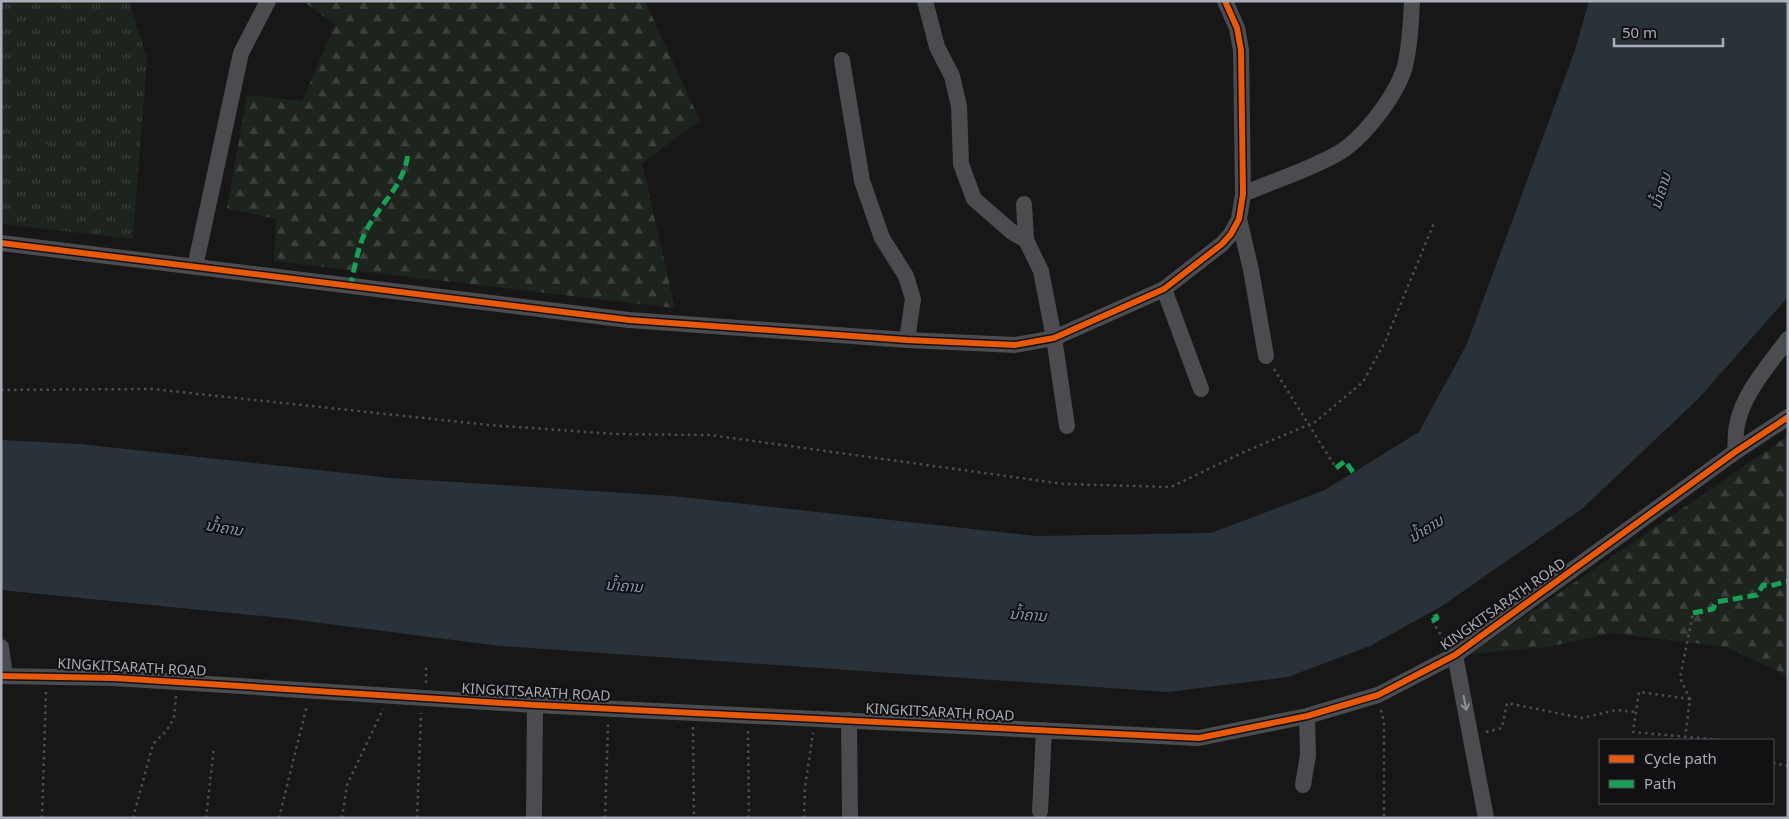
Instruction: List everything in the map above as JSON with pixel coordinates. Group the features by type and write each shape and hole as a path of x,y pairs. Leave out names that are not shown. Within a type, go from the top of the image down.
{"street":[{"path":"195,267 241,53 268,1"},
{"path":"925,1 938,47 952,76 959,106 961,164 974,199 1012,232 1026,240"},
{"path":"1,244 629,320 907,340 1016,345 1054,338 1164,289 1222,244 1231,234 1239,219 1243,194 1241,50 1236,28 1225,1"},
{"path":"1243,194 1336,155 1351,145 1373,121 1393,92 1404,68 1410,35 1412,1"},
{"path":"842,60 862,181 882,238 906,276 913,299 907,340"},
{"path":"1024,204 1026,240 1041,271 1054,338 1067,426"},
{"path":"1239,219 1251,270 1266,356"},
{"path":"1164,289 1201,389"},
{"path":"1735,452 1737,425 1742,409 1754,385 1788,339"},
{"name":"KINGKITSARATH ROAD","path":"3,676 46,675 535,705 748,714 1199,738 1307,716 1378,695 1455,655 1735,452 1788,417"},
{"path":"1,647 3,676"},
{"path":"1455,655 1486,818"},
{"path":"534,818 535,705"},
{"path":"1303,785 1308,755 1307,716"},
{"path":"849,720 850,818"},
{"path":"1040,811 1044,730"}],"path":[{"path":"1,390 152,389 489,425 615,434 710,435 1064,484 1171,487 1244,452 1315,422 1363,382 1385,342 1434,223"},
{"path":"1266,356 1336,468"},
{"path":"1685,738 1690,699 1680,678 1693,613"},
{"path":"1432,621 1455,655"},
{"path":"426,665 425,683 431,683"},
{"path":"42,818 46,675"},
{"path":"133,818 153,744 167,730 174,718 177,682"},
{"path":"279,818 310,691"},
{"path":"1690,699 1639,692 1633,732 1703,739"},
{"path":"342,818 347,785 389,696"},
{"path":"417,818 422,698"},
{"path":"1486,732 1502,728 1507,703 1582,718 1616,710 1636,712"},
{"path":"605,818 608,708"},
{"path":"693,713 694,818"},
{"path":"748,714 749,818"},
{"path":"804,818 805,787 815,719"},
{"path":"1384,722 1384,818"},
{"path":"206,818 214,747"},
{"path":"1774,763 1788,766"}],"green space":[{"path":"1,1 129,1 147,59 133,239 1,224"},
{"path":"303,1 645,1 700,121 642,163 675,308 274,261 276,219 227,208 247,95 302,101 335,25"},
{"path":"1788,436 1788,676 1726,647 1613,633 1547,647 1470,654"}],"water":[{"name":"ນ້ຳຄານ","path":"1589,1 1788,1 1788,297 1699,398 1583,508 1442,606 1370,646 1288,677 1168,692 500,646 282,618 1,590 1,440 80,444 391,478 672,496 1037,536 1211,533 1325,490 1419,432 1467,344 1575,50"}],"marked path":[{"path":"350,287 357,256 365,234 403,174 408,153"},
{"path":"1336,468 1345,461 1353,472"},
{"path":"1693,613 1713,609 1716,602 1757,595 1763,585 1770,586 1788,581"},
{"path":"1432,621 1437,618 1433,611"}],"cycle path":[{"path":"1,243 629,320 907,340 1015,345 1054,338 1164,289 1222,244 1231,234 1239,219 1243,194 1241,50 1237,28 1225,1"},
{"path":"1,676 114,678 535,705 1199,738 1307,716 1378,695 1455,655 1735,452 1788,417"}]}
